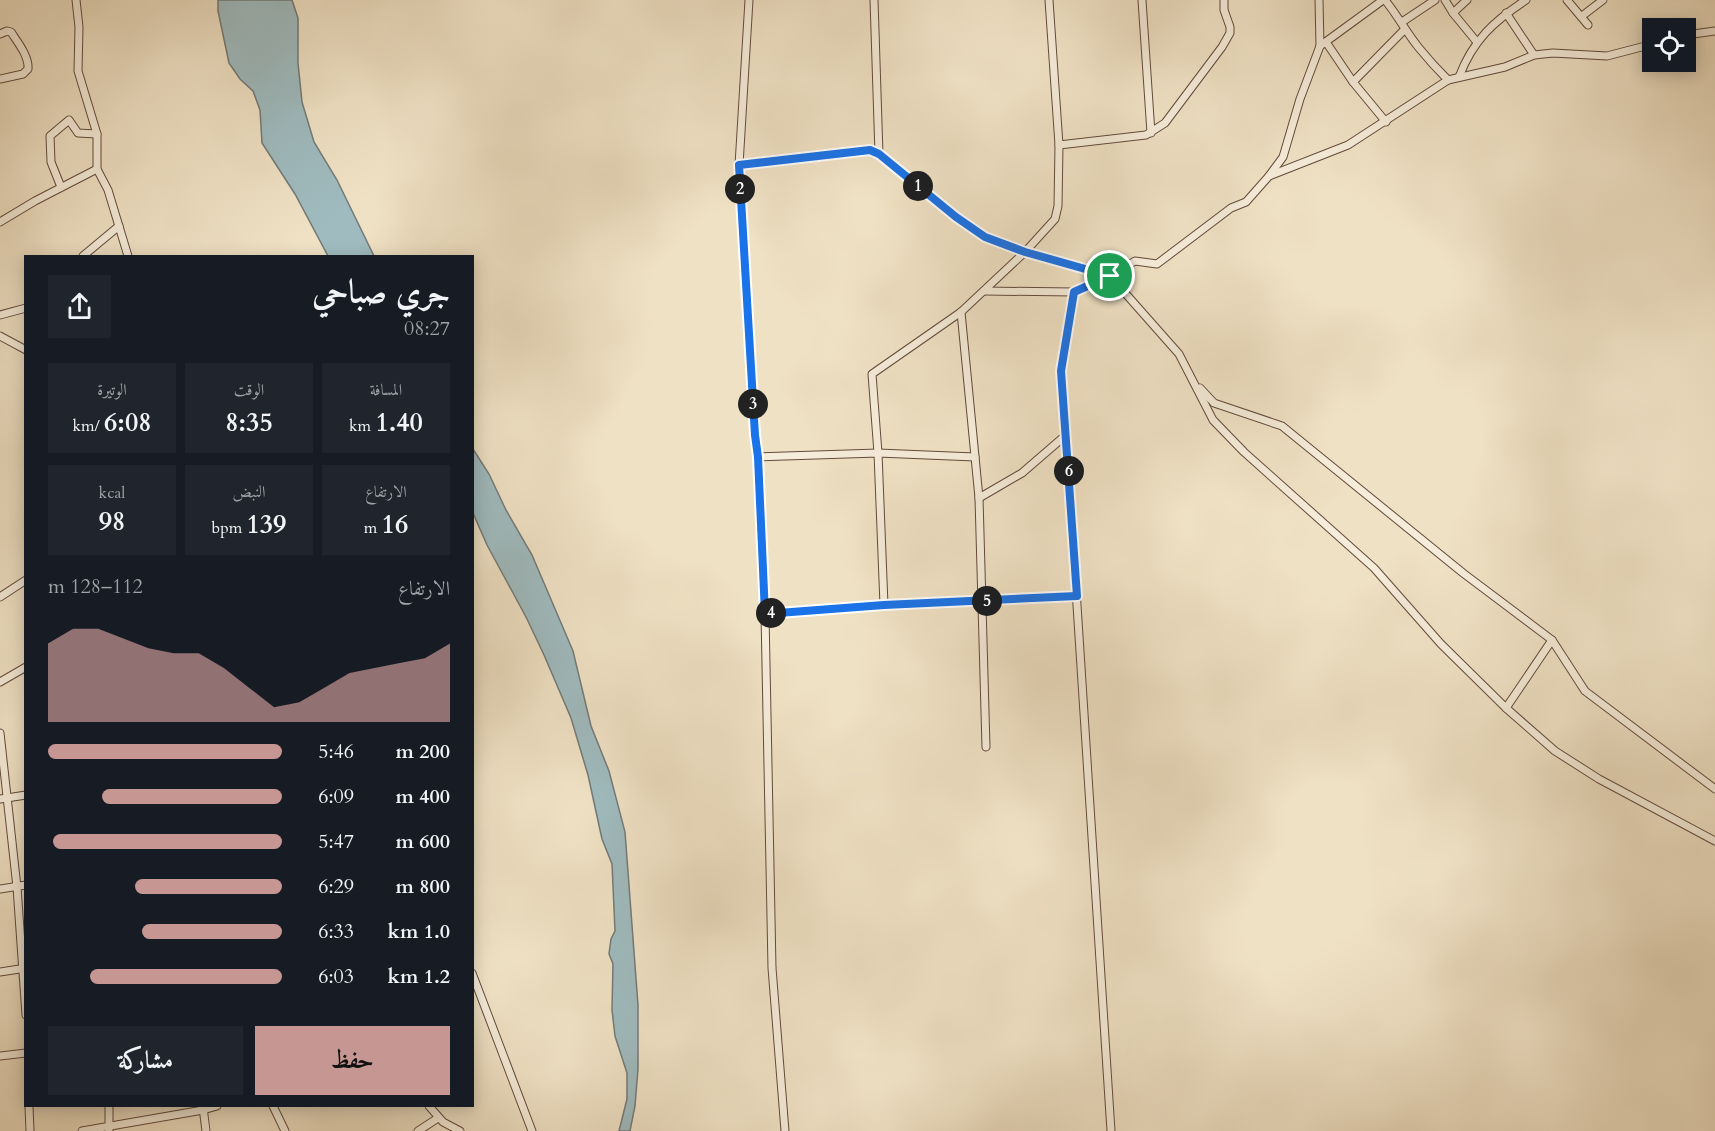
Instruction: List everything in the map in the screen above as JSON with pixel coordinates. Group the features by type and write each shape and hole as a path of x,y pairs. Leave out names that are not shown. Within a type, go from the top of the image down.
{"street":[{"path":"76,0 79,27 78,71 97,134 97,169 108,190 128,255"},
{"path":"749,0 739,165 758,457 765,614 772,968 785,1131"},
{"path":"874,0 879,154"},
{"path":"884,605 878,453 872,374 962,312 1025,252 1055,219 1058,206 1059,145 1049,0"},
{"path":"1142,0 1151,133"},
{"path":"1059,145 1133,137 1151,133 1165,123 1228,37 1230,27 1224,14 1224,0"},
{"path":"984,291 1074,292 1110,276 1135,261 1157,264 1231,208 1246,202 1283,157 1300,99 1323,44 1319,0"},
{"path":"1323,44 1384,0 1448,80"},
{"path":"1353,82 1404,25 1435,0"},
{"path":"1445,0 1476,41"},
{"path":"1453,13 1467,0"},
{"path":"1459,77 1476,41 1506,13 1526,0"},
{"path":"1567,0 1588,25"},
{"path":"1582,16 1603,0"},
{"path":"1506,13 1534,55"},
{"path":"1696,34 1715,31"},
{"path":"0,34 11,32 29,64 23,74 1,76"},
{"path":"1323,44 1386,122"},
{"path":"1269,176 1348,145 1448,80 1505,67 1534,55 1553,53 1607,56 1642,47"},
{"path":"61,187 51,162 50,136 69,120 78,133 97,134"},
{"path":"739,165 870,150 879,154 985,237 1025,252 1110,276 1179,354 1213,420 1244,452 1374,568 1441,644 1506,708 1555,751 1590,773 1715,841"},
{"path":"0,222 97,169"},
{"path":"84,255 119,226"},
{"path":"1074,292 1061,371 1111,1131"},
{"path":"0,315 24,309"},
{"path":"962,312 979,498 986,747"},
{"path":"0,336 24,349"},
{"path":"1192,381 1214,403 1282,426 1463,573 1552,640 1585,691 1715,789"},
{"path":"979,498 1022,473 1066,435"},
{"path":"758,457 878,453 975,457"},
{"path":"0,597 24,581"},
{"path":"765,614 884,605 1077,596"},
{"path":"1506,708 1552,640"},
{"path":"0,682 24,668"},
{"path":"0,733 3,798 17,887 24,959"},
{"path":"3,798 24,795"},
{"path":"0,889 24,885"},
{"path":"0,972 24,969"},
{"path":"476,989 532,1131"},
{"path":"0,1056 24,1053"},
{"path":"29,1107 30,1131"},
{"path":"109,1107 109,1129"},
{"path":"273,1107 285,1131"},
{"path":"430,1107 438,1118 460,1131"},
{"path":"82,1131 109,1129 203,1108 206,1131"},
{"path":"418,1131 438,1118"}],"water":[{"path":"218,0 292,0 298,18 298,63 302,102 314,142 337,180 374,255 327,255 295,194 262,143 260,110 253,91 240,79 229,63 218,11"},
{"path":"474,451 532,555 573,651 591,726 609,771 625,832 638,1005 638,1069 630,1131 619,1131 627,1099 627,1073 615,1036 612,1010 613,964 609,954 611,939 615,931 612,864 602,839 588,775 571,718 526,617 487,545 474,515"}],"route":[{"path":"870,150 879,154 956,217 985,237 1025,252 1110,276 1074,292 1061,371 1077,596 884,605 765,614 758,457 739,165 870,150"}]}
